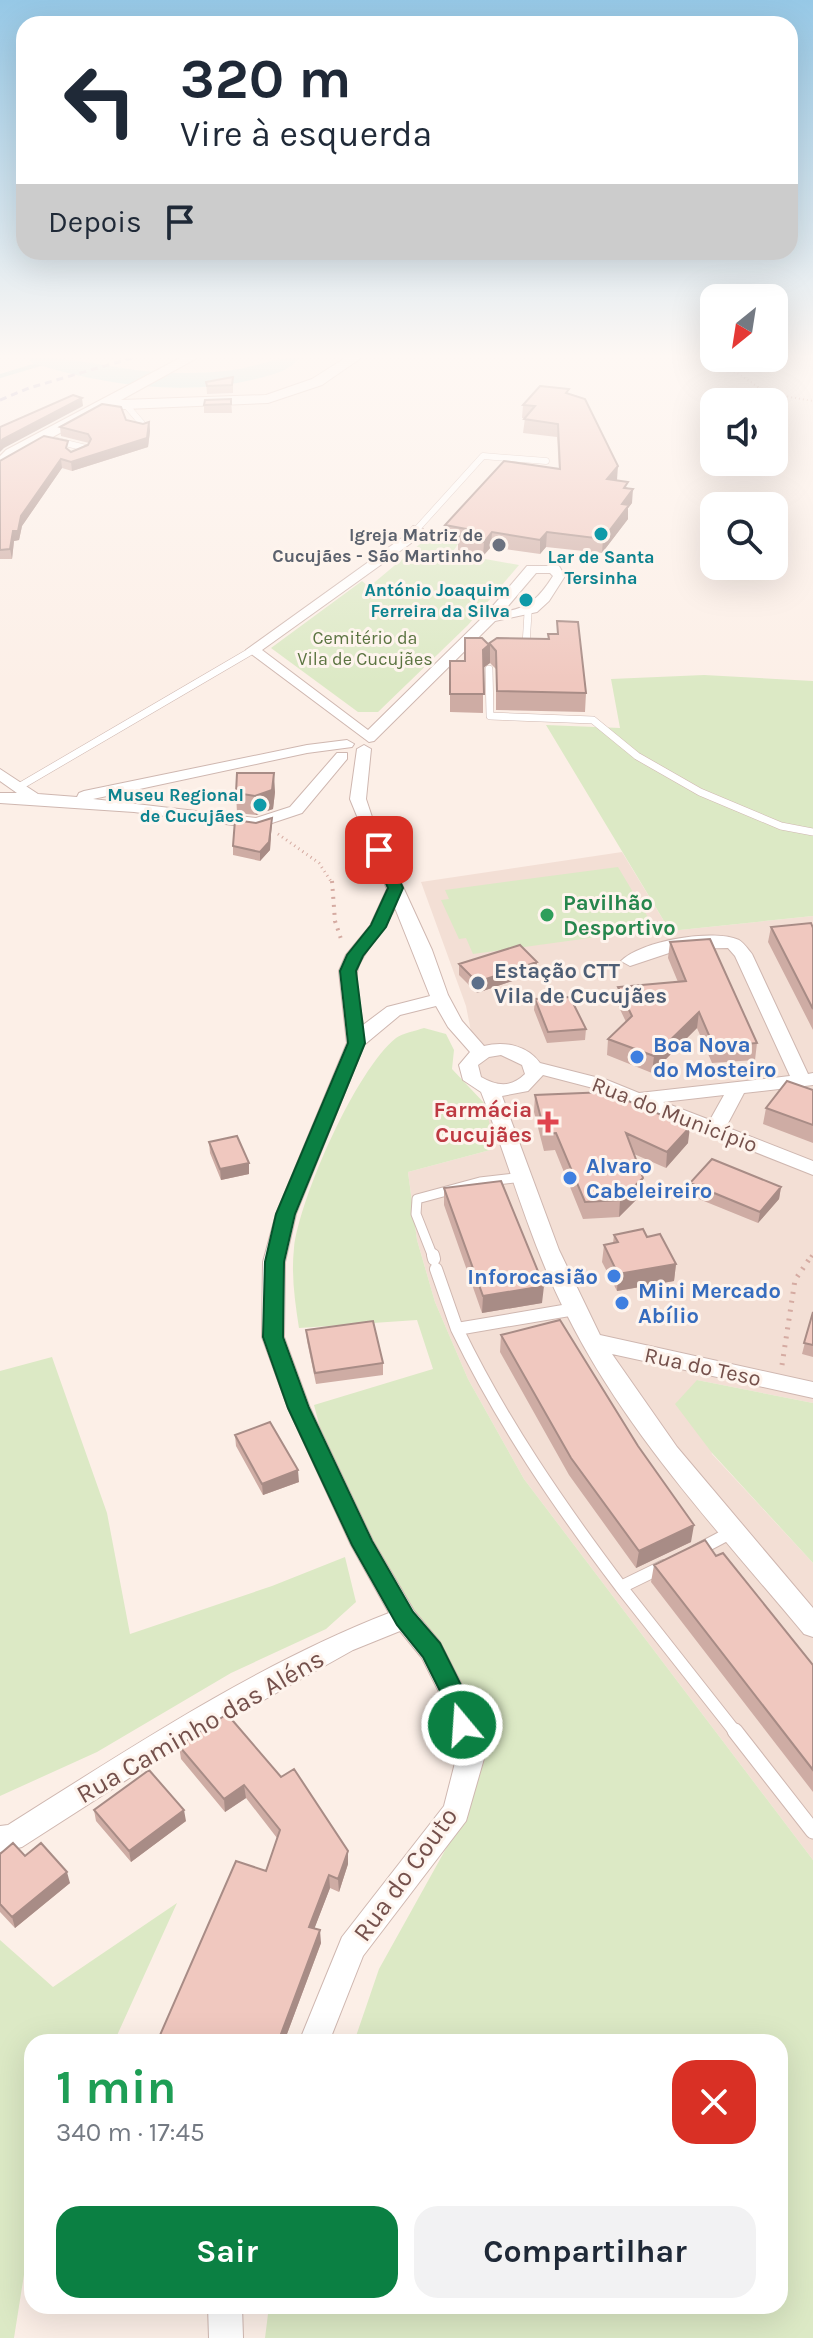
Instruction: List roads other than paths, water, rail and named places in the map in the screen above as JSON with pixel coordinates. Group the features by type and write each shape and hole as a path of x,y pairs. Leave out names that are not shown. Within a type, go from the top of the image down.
{"street":[{"path":"417,529 410,538 253,650 365,760 358,799 367,826 442,1000 454,1023 480,1053"},
{"path":"0,798 34,798 257,823 296,810 355,747 491,617 532,569 554,569 559,576 541,605 528,613 491,617"},
{"path":"52,800 90,795 307,749 355,747"},
{"path":"0,774 34,798"},
{"name":"Rua do Couto","path":"356,1043 348,971 355,955 378,927 396,888"},
{"path":"630,961 660,947 720,941 734,944 743,954 807,1079 639,1098"},
{"name":"Rua do Couto","path":"317,2034 352,1947 456,1812 471,1755 454,1695 431,1650 405,1618 363,1545 299,1408 273,1337 274,1262 286,1214 356,1043 374,1024 395,1009 414,1001 442,1000"},
{"path":"512,1051 530,1060 534,1067 530,1081 513,1090 490,1090 472,1080 467,1073 468,1065 480,1053 512,1051"},
{"name":"Rua do Município","path":"534,1067 639,1098 813,1168"},
{"path":"716,1127 738,1087"},
{"path":"490,1090 555,1266 593,1342 690,1480 813,1626"},
{"name":"Rua do Teso","path":"593,1342 813,1390"},
{"name":"Rua Caminho das Aléns","path":"0,1839 12,1838 152,1749 344,1642 405,1618"},
{"path":"225,2314 226,2338"}],"lane":[{"path":"417,529 472,467"},
{"path":"512,645 526,645 528,613"},
{"path":"17,788 253,650"},
{"path":"489,669 490,716 593,720 637,756 700,792 781,826 813,832"},
{"path":"523,1177 480,1182 417,1199 416,1214 457,1329 477,1373 555,1501 643,1619 813,1831"},
{"path":"457,1329 575,1309"},
{"path":"687,1556 733,1532"},
{"path":"621,1587 673,1562"}],"place":[{"name":"Lar de Santa Tersinha","path":"601,534"},
{"name":"Igreja Matriz de Cucujães - São Martinho","path":"499,545"},
{"name":"António Joaquim Ferreira da Silva","path":"526,600"},
{"name":"Museu Regional de Cucujães","path":"260,805"},
{"name":"Pavilhão Desportivo","path":"547,915"},
{"name":"Estação CTT Vila de Cucujães","path":"478,983"},
{"name":"Boa Nova do Mosteiro","path":"637,1057"},
{"name":"Farmácia Cucujães","path":"548,1122"},
{"name":"Alvaro Cabeleireiro","path":"570,1178"},
{"name":"Inforocasião","path":"614,1276"},
{"name":"Mini Mercado Abílio","path":"622,1303"}],"park label":[{"name":"Cemitério da Vila de Cucujães","path":"365,648"}]}
